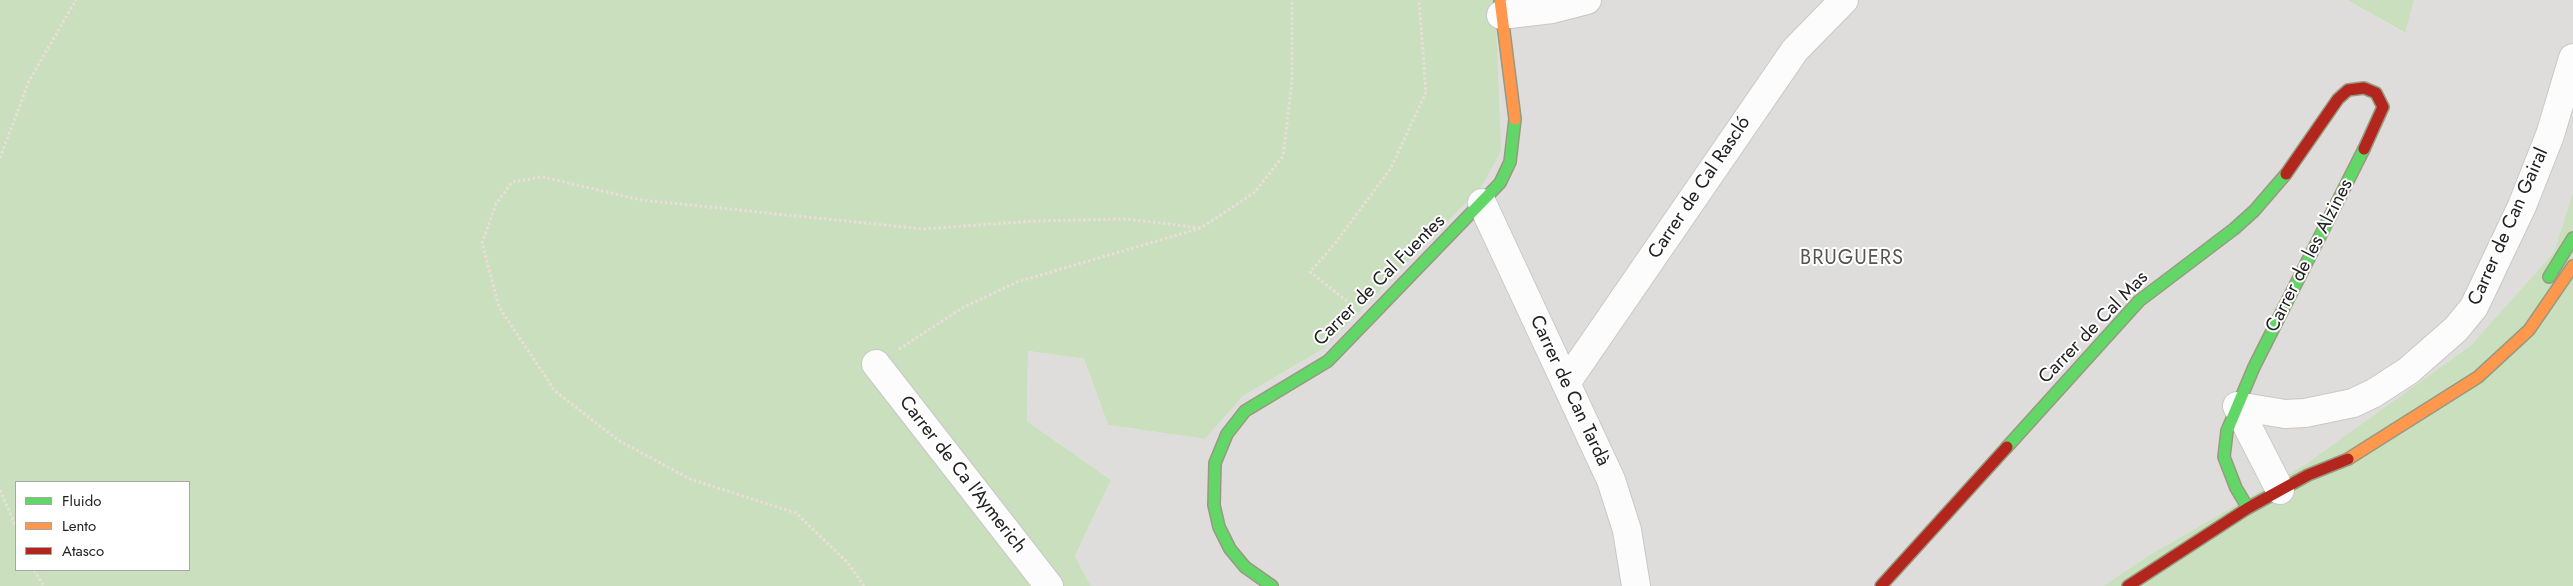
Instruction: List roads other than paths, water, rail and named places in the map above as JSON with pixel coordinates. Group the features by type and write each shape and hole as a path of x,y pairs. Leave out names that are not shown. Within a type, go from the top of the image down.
{"street":[{"path":"1500,7 1552,9 1587,0"},
{"name":"Carrer de Cal Rascló","path":"1566,383 1795,50 1844,0"},
{"name":"Carrer de Cal Fuentes","path":"1272,586 1245,567 1230,549 1219,527 1214,505 1215,463 1227,434 1245,411 1328,361 1500,183 1510,162 1514,142 1514,121 1500,7"},
{"name":"Carrer de Can Gairal","path":"2236,406 2285,414 2305,413 2353,403 2374,393 2408,371 2456,329 2474,307 2522,206 2550,135 2573,58"},
{"name":"Carrer de Cal Mas","path":"1881,586 2139,301 2234,229 2268,196 2286,176 2338,99 2348,90 2364,88 2376,93 2383,107"},
{"name":"Carrer de les Alzines","path":"2248,508 2236,488 2224,457 2227,431 2236,406 2379,120 2383,107"},
{"name":"Carrer de Can Tardà","path":"1482,203 1611,480 1627,530 1636,586"},
{"path":"2543,286 2573,238"},
{"path":"2128,586 2248,508 2308,475 2342,463 2478,377 2529,330 2573,266"},
{"name":"Carrer de Ca l'Aymerich","path":"876,364 1049,586"},
{"path":"2427,395 2466,372 2474,365"},
{"path":"2236,406 2280,490"},
{"path":"2308,475 2324,456"}],"district":[{"name":"BRUGUERS","path":"1852,259"}]}
